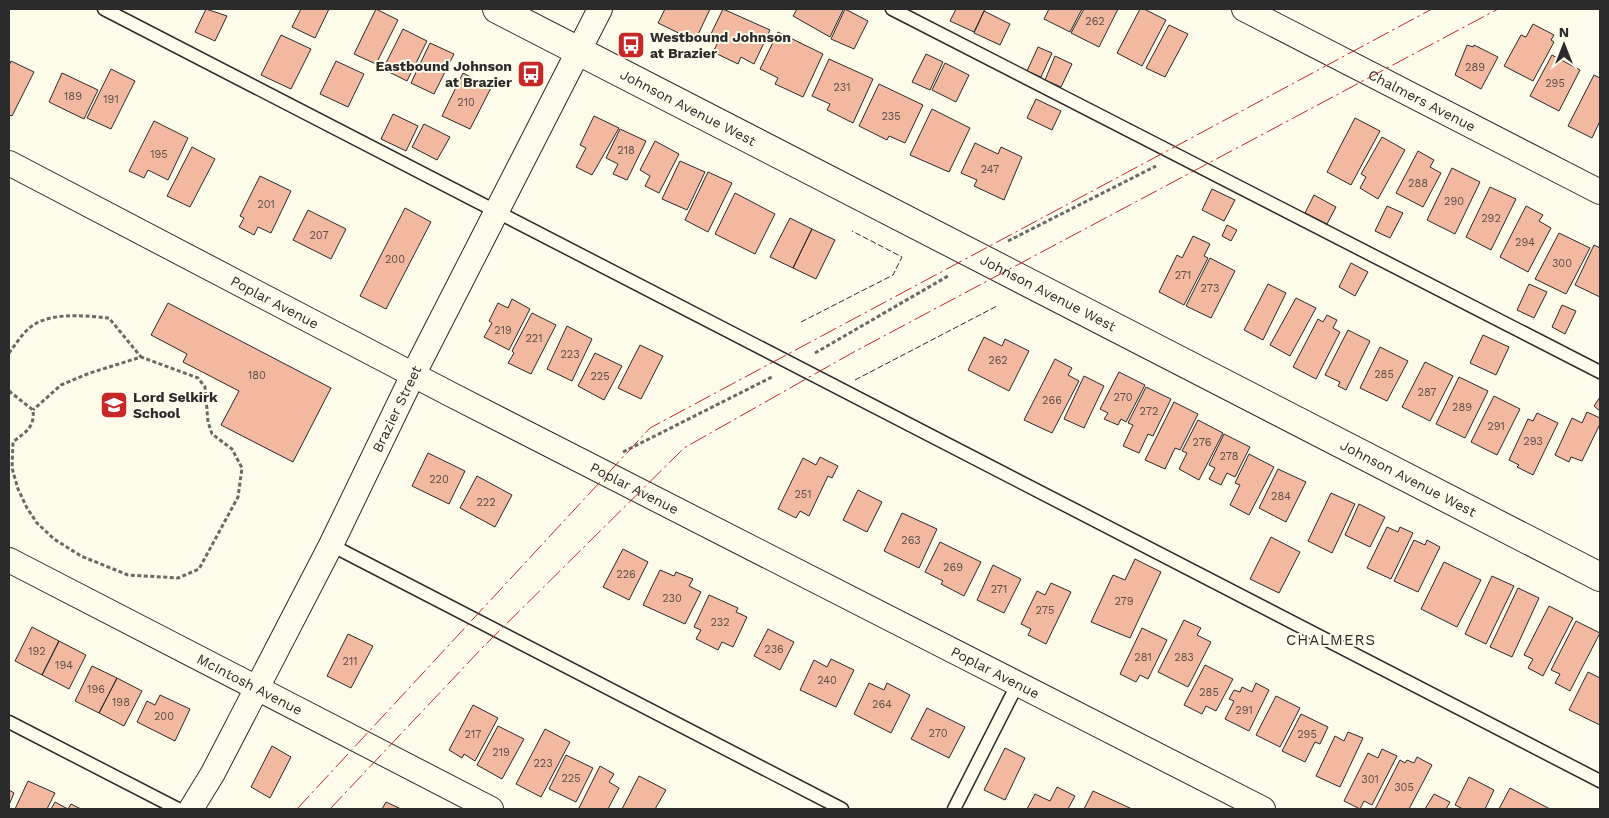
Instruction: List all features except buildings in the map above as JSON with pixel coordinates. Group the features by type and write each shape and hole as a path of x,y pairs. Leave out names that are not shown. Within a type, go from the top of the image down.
{"main road":[{"name":"Johnson Avenue West","path":"497,9 1600,577"}],"street":[{"name":"Brazier Street","path":"191,809 213,773 331,545 413,375 600,9"},
{"name":"Chalmers Avenue","path":"1244,9 1600,192"},
{"name":"Poplar Avenue","path":"9,163 413,375 1263,809"},
{"name":"McIntosh Avenue","path":"9,560 491,809"}],"lane":[{"path":"104,9 1600,781"},
{"path":"892,9 1600,372"},
{"path":"331,545 842,809"},
{"path":"954,809 1017,685"},
{"path":"9,722 178,809"}],"path":[{"path":"1006,242 1177,155"},
{"path":"9,353 34,324 58,317 90,316 109,318 141,357 198,378 204,387 208,422 212,434 223,445 232,450 242,468 238,497 198,569 178,578 128,575 81,556 54,539 37,523 26,508 12,468 13,442 28,432 34,418 33,410 9,391"},
{"path":"33,410 61,385 90,373 141,357"}],"fence":[{"path":"801,322 893,275 902,257 852,231"},
{"path":"855,380 997,306"}],"power":[{"path":"297,809 650,428 1432,9"},
{"path":"330,809 483,647 684,448 852,353 1498,9"}],"place":[{"name":"Westbound Johnson at Brazier","path":"631,45"},
{"name":"Eastbound Johnson at Brazier","path":"531,74"},
{"name":"Lord Selkirk School","path":"114,405"}],"district":[{"name":"CHALMERS","path":"1331,640"}]}
